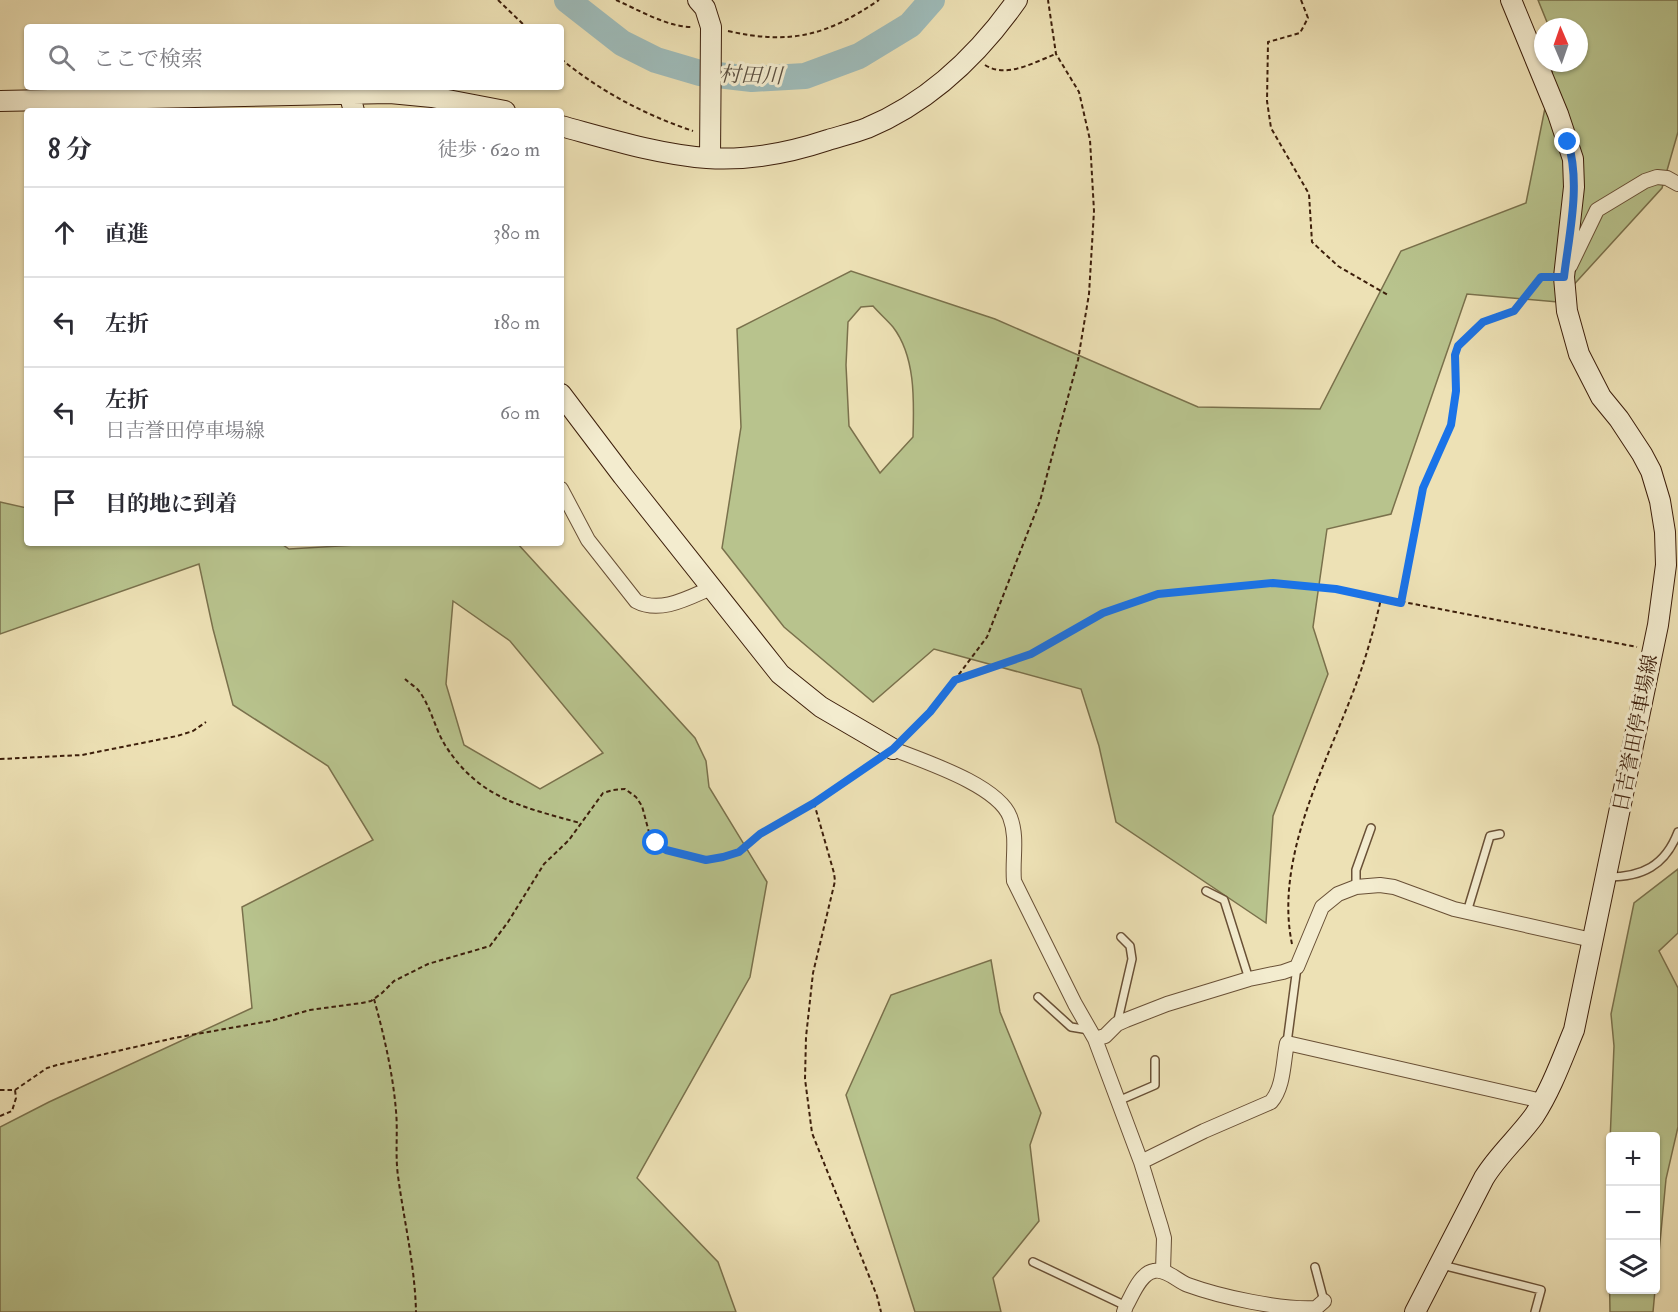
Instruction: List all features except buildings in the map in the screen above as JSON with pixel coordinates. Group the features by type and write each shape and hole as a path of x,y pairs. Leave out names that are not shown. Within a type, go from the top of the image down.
{"main road":[{"path":"699,0 705,8 711,27 705,129 710,158"},
{"path":"564,127 653,150 710,158 756,157 784,153 867,128 931,92 972,56 1003,21 1017,0"},
{"name":"日吉誉田停車場線","path":"1415,1312 1493,1163 1527,1124 1542,1101 1558,1070 1574,1030 1658,625 1671,531 1651,471 1619,419 1601,397 1579,354 1567,311 1564,277 1574,187 1574,159 1511,0"},
{"path":"0,101 352,102 390,93 432,97 489,108"},
{"path":"564,403 780,674 821,707 893,749"}],"street":[{"path":"1564,277 1597,210 1645,181 1657,177 1667,178 1678,184"},
{"path":"564,495 588,540 636,601 646,607 656,607 683,600 711,588"},
{"path":"893,749 988,791 1006,808 1015,837 1014,881 1092,1035 1118,1101 1141,1162 1164,1238 1163,1271"},
{"path":"1092,1035 1105,1036 1118,1024 1167,1004 1297,967 1322,907 1338,894 1356,887 1380,885 1394,887 1467,912 1592,940"},
{"path":"1141,1162 1271,1102 1279,1087 1287,1043 1542,1101"},
{"path":"1125,1309 1144,1275 1153,1271 1163,1271 1186,1284 1212,1292 1288,1309 1304,1311 1316,1308 1324,1301"}],"lane":[{"path":"1356,887 1356,870 1371,828"},
{"path":"1605,877 1622,877 1640,873 1657,865 1678,832"},
{"path":"1467,912 1490,836 1500,834"},
{"path":"1206,891 1226,903 1249,979"},
{"path":"1118,1024 1132,959 1130,946 1121,937"},
{"path":"1287,1043 1297,967"},
{"path":"1038,997 1071,1027 1092,1035"},
{"path":"1118,1101 1155,1085 1155,1060"},
{"path":"1033,1262 1125,1309"},
{"path":"1440,1265 1541,1290 1535,1312"},
{"path":"1315,1267 1324,1301"}],"path":[{"path":"498,0 523,24"},
{"path":"616,0 685,27 711,27 752,36 786,38 819,32 852,18 879,0"},
{"path":"0,1090 15,1090 47,1068 57,1065 174,1038 270,1021 310,1010 362,1003 374,999 394,981 428,964 490,946 508,922 537,873 569,840 603,793 625,789 636,797 642,806 650,836 666,850 706,860 739,852 760,834 814,803 893,749 930,712 987,637 1040,501 1078,360 1084,327 1089,294 1094,211 1090,140 1079,92 1056,54 1048,0"},
{"path":"1301,0 1308,18 1300,33 1268,42 1267,101 1271,128 1309,195 1312,242 1338,266 1388,296"},
{"path":"972,56 992,69 1011,71 1056,54"},
{"path":"564,61 636,109 705,129"},
{"path":"1401,603 1423,488 1451,425 1456,391 1455,355 1458,346 1483,322 1514,311 1541,277 1564,277"},
{"path":"955,680 1031,654 1103,613 1158,594 1273,583 1336,589 1651,650"},
{"path":"1297,967 1287,913 1292,861 1304,821 1356,684 1381,599"},
{"path":"405,680 419,691 444,744 461,768 474,779 509,802 580,823"},
{"path":"0,759 82,755 177,736 206,722"},
{"path":"814,803 834,873 834,881 813,973 806,1037 805,1079 812,1133 877,1296 881,1312"},
{"path":"374,999 384,1038 396,1105 398,1174 409,1241 416,1312"},
{"path":"0,1116 12,1111 16,1098 15,1090"}],"green space":[{"path":"1538,0 1678,0 1678,132 1662,188 1558,302 1467,294 1391,514 1327,529 1313,627 1328,674 1273,816 1266,923 1116,822 1099,746 1081,689 934,649 873,702 784,627 722,548 741,427 737,329 851,271 995,319 1198,407 1320,409 1401,251 1526,203 1552,72 1588,72 1588,18 1545,18","holes":["873,306 901,339 910,366 913,437 880,473 849,426 846,365 848,322 861,307"]},
{"path":"0,502 24,507 24,546 284,546 289,549 340,546 520,546 695,738 706,761 709,787 767,882 750,977 637,1178 718,1262 736,1312 0,1312 0,1127 252,1008 242,907 373,840 328,766 233,705 199,564 0,634","holes":["453,601 510,641 603,753 540,789 464,745 446,684"]},
{"path":"1678,869 1678,933 1659,951 1678,988 1678,1127 1666,1179 1660,1242 1660,1132 1610,1132 1614,1046 1611,1014 1634,903"},
{"path":"991,960 1000,1012 1041,1113 1030,1145 1039,1221 993,1278 1001,1312 915,1312 846,1095 891,995"},
{"path":"1610,1294 1655,1294 1653,1312 1610,1312"}],"waterway":[{"name":"村田川","path":"567,0 622,43 656,60 700,73 752,79 805,76 859,56 910,25 932,0"}],"route":[{"path":"656,843 666,850 706,860 739,852 760,834 814,803 893,749 930,712 955,680 1031,654 1103,613 1158,594 1273,583 1336,589 1401,603 1423,488 1451,425 1456,391 1455,355 1458,346 1483,322 1514,311 1541,277 1564,277 1574,187 1574,159 1568,142"}]}
